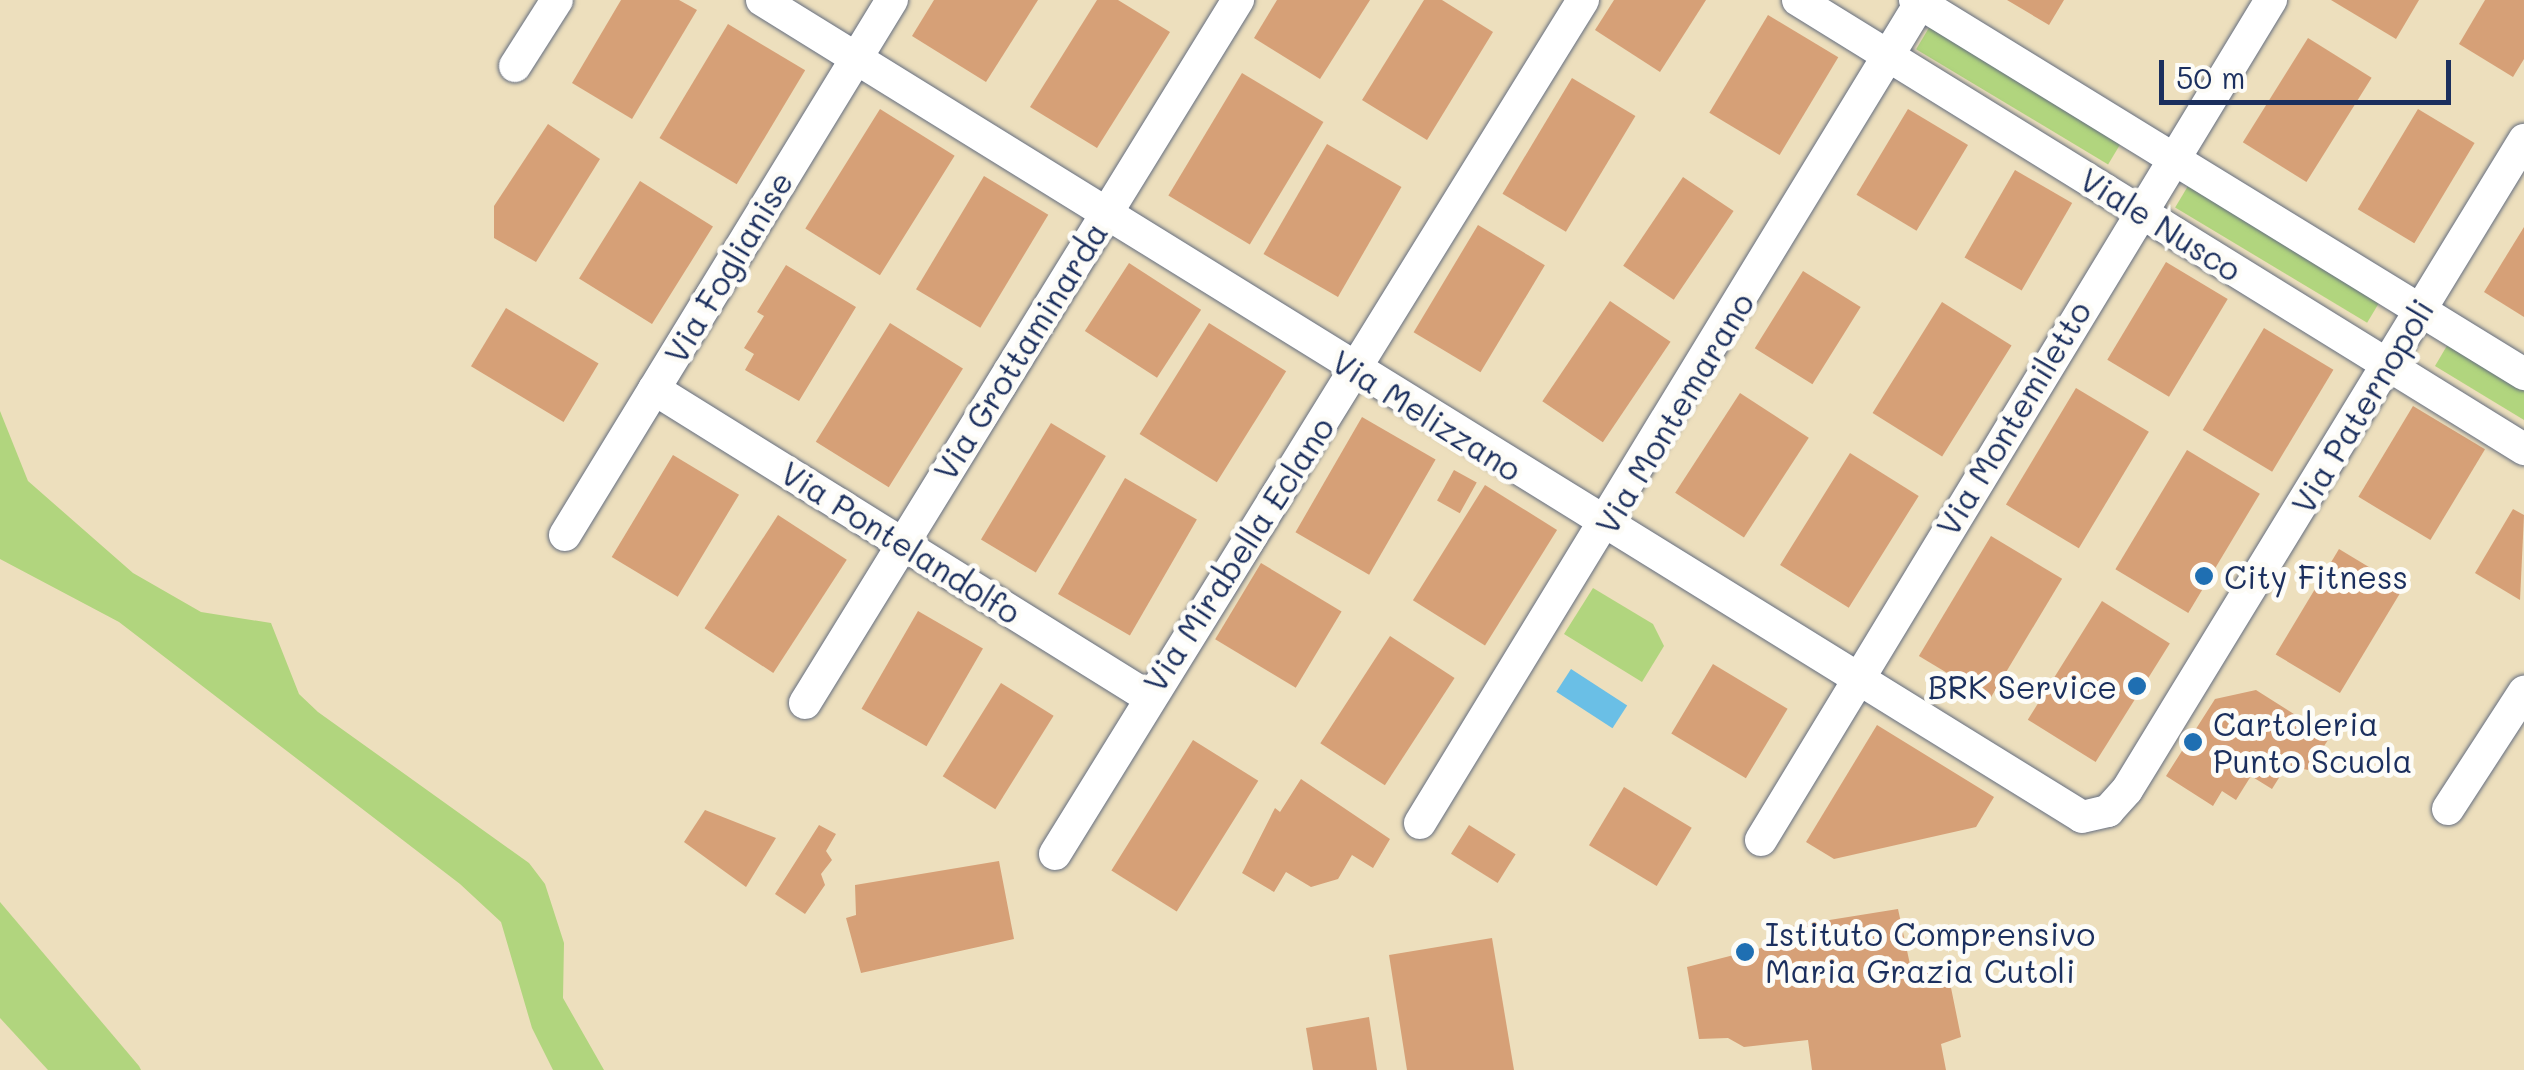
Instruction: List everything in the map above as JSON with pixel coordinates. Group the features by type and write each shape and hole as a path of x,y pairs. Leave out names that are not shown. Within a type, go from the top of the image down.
{"street":[{"path":"515,66 557,0"},
{"name":"Via Melizzano","path":"762,0 2056,806 2096,817"},
{"name":"Via Foglianise","path":"565,535 892,0"},
{"name":"Via Grottaminarda","path":"805,703 1238,0"},
{"name":"Via Mirabella Eclano","path":"1055,854 1147,696 1356,370 1583,0"},
{"name":"Viale Nusco","path":"1798,0 2524,449"},
{"name":"Via Montemiletto","path":"1761,840 1853,681 2270,0"},
{"name":"Viale Nusco","path":"1919,1 2524,374"},
{"name":"Via Montemarano","path":"1420,823 1605,527 1919,1"},
{"name":"Via Paternopoli","path":"2096,817 2128,790 2524,140"},
{"name":"Via Pontelandolfo","path":"654,389 1147,696"},
{"path":"2448,810 2524,692"}],"green space":[{"path":"1930,26 2122,141 2108,165 1916,49"},
{"path":"2188,186 2380,301 2367,323 2175,207"},
{"path":"2448,344 2524,390 2524,420 2435,366"},
{"path":"0,411 28,481 133,573 201,612 271,623 299,694 318,712 529,863 545,884 564,943 563,998 604,1070 553,1070 532,1028 501,922 460,884 119,622 0,559"},
{"path":"1593,588 1653,624 1664,646 1642,682 1564,634"},
{"path":"0,902 141,1070 48,1070 0,1018"}],"water":[{"path":"1571,669 1627,705 1612,728 1556,692"}],"building":[{"path":"621,0 679,0 697,10 632,119 572,83"},
{"path":"934,0 1038,0 986,82 912,36"},
{"path":"1097,0 1118,0 1170,32 1097,148 1030,107"},
{"path":"1277,0 1370,0 1320,79 1254,38"},
{"path":"1424,0 1442,0 1493,32 1427,140 1362,100"},
{"path":"1614,0 1706,0 1660,72 1595,30"},
{"path":"2007,0 2064,0 2049,25"},
{"path":"2331,0 2419,0 2396,39"},
{"path":"2485,0 2524,0 2524,59 2513,77 2459,44"},
{"path":"1768,15 1838,57 1780,155 1709,113"},
{"path":"728,24 805,70 737,184 659,138"},
{"path":"2308,38 2372,78 2306,182 2243,142"},
{"path":"1242,73 1323,122 1250,245 1168,196"},
{"path":"1572,78 1635,116 1566,232 1502,194"},
{"path":"880,109 955,156 880,275 805,229"},
{"path":"1908,109 1968,145 1916,231 1856,195"},
{"path":"2418,109 2475,143 2414,243 2358,209"},
{"path":"548,124 600,159 536,262 494,238 494,206"},
{"path":"1327,144 1401,187 1338,297 1264,254"},
{"path":"2015,170 2072,203 2022,290 1964,257"},
{"path":"984,176 1048,215 980,328 916,289"},
{"path":"1683,177 1734,211 1674,300 1623,266"},
{"path":"640,181 713,227 652,324 579,279"},
{"path":"1478,225 1545,265 1480,372 1414,332"},
{"path":"2524,227 2524,317 2484,292"},
{"path":"2166,262 2228,299 2169,397 2107,360"},
{"path":"1129,263 1201,310 1157,378 1085,331"},
{"path":"786,265 856,307 799,401 745,370 754,354 744,348 764,316 757,312"},
{"path":"1803,271 1861,307 1812,384 1755,348"},
{"path":"1610,301 1671,342 1603,442 1542,401"},
{"path":"1942,302 2012,345 1942,457 1873,413"},
{"path":"506,308 599,364 564,422 471,366"},
{"path":"890,323 963,369 889,487 816,442"},
{"path":"1209,323 1286,371 1217,482 1140,434"},
{"path":"2264,328 2333,370 2272,472 2203,430"},
{"path":"2076,388 2149,432 2079,548 2006,505"},
{"path":"1740,393 1809,438 1744,537 1675,493"},
{"path":"2413,406 2485,449 2430,540 2358,497"},
{"path":"1362,417 1436,460 1369,575 1296,532"},
{"path":"1051,423 1106,456 1036,573 981,540"},
{"path":"2187,450 2260,494 2188,613 2115,569"},
{"path":"1850,453 1919,496 1849,608 1780,565"},
{"path":"673,455 739,495 678,597 612,557"},
{"path":"1454,470 1477,483 1460,513 1437,501"},
{"path":"1125,478 1197,520 1130,636 1058,594"},
{"path":"1485,485 1557,530 1485,645 1413,600"},
{"path":"2513,509 2524,515 2520,600 2475,573"},
{"path":"778,515 847,560 773,673 704,628"},
{"path":"1991,536 2062,579 1990,699 1919,656"},
{"path":"2339,549 2403,588 2340,693 2276,654"},
{"path":"1261,563 1342,611 1296,688 1215,639"},
{"path":"2102,601 2170,643 2096,762 2028,720"},
{"path":"918,611 983,648 926,746 862,709"},
{"path":"1390,636 1455,678 1385,785 1320,743"},
{"path":"1713,664 1788,709 1746,778 1671,733"},
{"path":"1001,683 1054,716 995,809 943,776"},
{"path":"2256,690 2330,737 2308,770 2287,765 2272,789 2251,776 2236,800 2222,791 2213,806 2166,776 2215,699"},
{"path":"1877,725 1994,797 1976,827 1834,859 1806,842"},
{"path":"1193,740 1258,781 1177,911 1111,871"},
{"path":"1301,779 1390,839 1373,868 1352,855 1338,879 1311,887 1286,872 1274,892 1242,873 1275,808 1280,812"},
{"path":"1624,787 1692,828 1657,886 1589,845"},
{"path":"705,810 776,838 746,887 684,842"},
{"path":"819,825 836,834 826,851 832,860 821,874 825,885 805,914 775,894"},
{"path":"1469,825 1516,854 1498,883 1451,854"},
{"path":"999,861 1014,939 861,973 846,918 856,915 855,885"},
{"path":"1898,909 1911,969 1946,963 1961,1037 1941,1044 1946,1070 1812,1070 1808,1040 1744,1047 1728,1038 1699,1039 1687,967 1769,946 1767,930"},
{"path":"1492,938 1514,1070 1407,1070 1389,955"},
{"path":"1369,1017 1377,1070 1313,1070 1306,1028"}],"place":[{"name":"City Fitness","path":"2204,576"},
{"name":"BRK Service","path":"2137,686"},
{"name":"Cartoleria Punto Scuola","path":"2193,742"},
{"name":"Istituto Comprensivo Maria Grazia Cutoli","path":"1745,952"}]}
